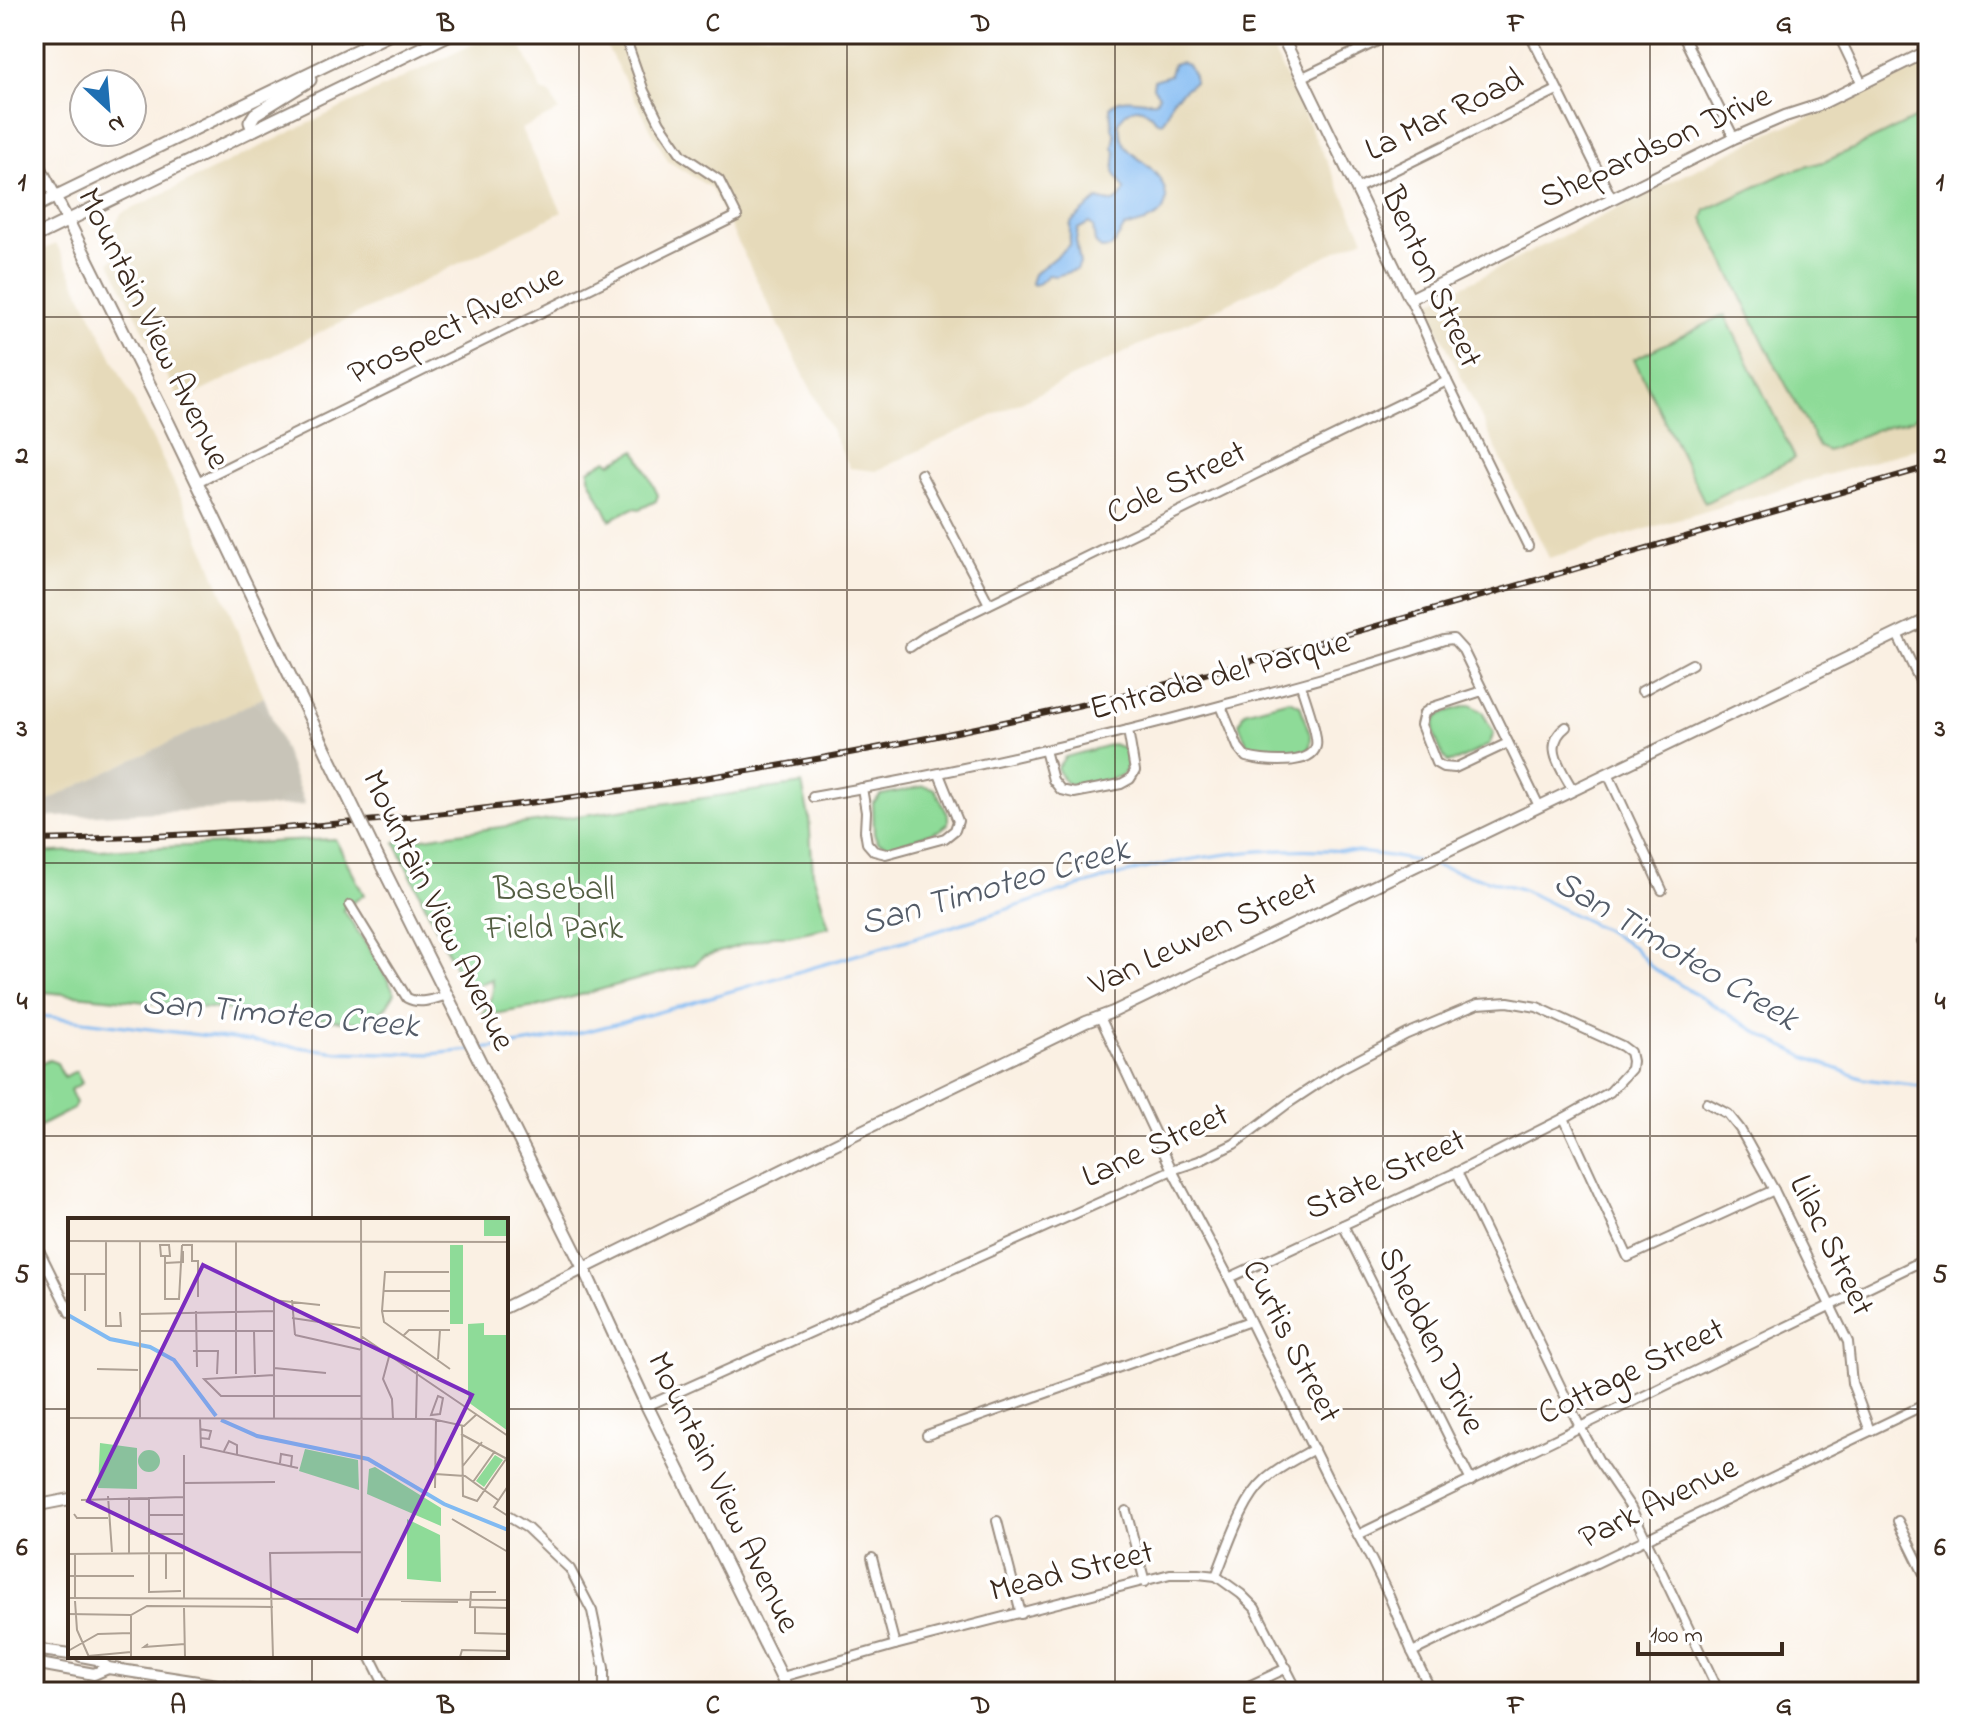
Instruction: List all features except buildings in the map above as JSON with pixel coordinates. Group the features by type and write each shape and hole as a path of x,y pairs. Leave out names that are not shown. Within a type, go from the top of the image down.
{"main road":[{"path":"34,207 390,34"},
{"path":"34,237 450,34"},
{"path":"253,130 250,122 255,114 299,89 332,63"},
{"name":"Mountain View Avenue","path":"68,221 789,1692"}],"street":[{"name":"Benton Street","path":"1281,34 1528,546"},
{"path":"1303,77 1392,34"},
{"path":"1530,34 1612,199"},
{"path":"1682,34 1734,138"},
{"path":"1838,34 1862,84"},
{"name":"Prospect Avenue","path":"197,482 737,216 719,180 682,155 660,123 623,35"},
{"name":"Shepardson Drive","path":"1410,299 1734,138 1819,105 1928,51"},
{"name":"La Mar Road","path":"1356,189 1557,90"},
{"name":"Mountain View Avenue","path":"34,155 68,221"},
{"name":"Cole Street","path":"910,647 930,633 1447,381"},
{"path":"921,474 989,604"},
{"name":"Van Leuven Street","path":"508,1306 841,1141 1928,619"},
{"path":"1897,634 1928,697"},
{"name":"Entrada del Parque","path":"813,797 939,774 1128,730 1301,685 1453,639 1463,650 1539,806"},
{"path":"1642,691 1692,664"},
{"path":"1221,706 1238,747 1246,757 1284,761 1302,759 1312,753 1316,746 1301,685"},
{"path":"1482,691 1433,707 1424,713 1421,725 1436,763 1455,768 1508,743"},
{"path":"1566,727 1558,733 1553,744 1556,757 1573,790"},
{"path":"1045,750 1053,780 1061,790 1074,793 1121,784 1130,779 1135,771 1128,730"},
{"path":"862,788 867,843 874,851 886,854 945,838 955,830 958,821 939,774"},
{"path":"1608,774 1662,890"},
{"path":"350,905 407,998 416,1002 447,995"},
{"name":"Lane Street","path":"647,1406 1172,1170 1199,1161 1234,1144 1340,1069 1407,1034 1478,1004 1508,1002 1537,1007 1630,1052 1631,1069 1610,1092 1564,1118"},
{"name":"Curtis Street","path":"1100,1017 1172,1170 1389,1596 1432,1692"},
{"name":"Lilac Street","path":"1707,1103 1728,1114 1740,1129 1774,1190 1848,1342 1852,1383 1870,1431"},
{"path":"1564,1118 1628,1257 1774,1190"},
{"name":"State Street","path":"1229,1278 1457,1172 1564,1118"},
{"path":"1457,1172 1580,1427 1631,1508 1719,1692"},
{"name":"Shedden Drive","path":"1343,1225 1471,1481"},
{"path":"34,1240 68,1309"},
{"name":"Cottage Street","path":"1358,1535 1928,1258"},
{"path":"927,1435 1250,1321"},
{"name":"Park Avenue","path":"1412,1652 1928,1403"},
{"path":"1298,1692 1255,1608 1216,1576 1249,1498 1264,1480 1314,1449"},
{"path":"34,1506 68,1499"},
{"path":"1126,1511 1145,1582"},
{"path":"508,1516 527,1528 570,1569 592,1611 604,1668 604,1692"},
{"path":"997,1521 1021,1614"},
{"path":"1898,1521 1928,1582"},
{"path":"872,1558 895,1645"},
{"name":"Mead Street","path":"782,1677 1170,1574 1216,1576"},
{"path":"34,1649 68,1654"},
{"path":"92,1658 108,1668 122,1671 262,1692"},
{"path":"371,1658 388,1692"},
{"path":"34,1663 94,1674 108,1668"},
{"path":"1236,1692 1287,1668"}],"shaded area":[{"path":"494,34 516,34 542,91 550,94 559,111 521,129 562,212 180,402 110,262 120,252 113,229 121,214"},
{"path":"600,34 1265,34 1364,238 876,471 850,468 711,188 668,161"},
{"path":"1928,64 1928,445 1549,558 1426,304 1779,128"},
{"path":"55,244 195,526 264,697 34,807 34,254"},
{"path":"264,697 305,805 35,818 34,807"}],"green space":[{"path":"1928,112 1928,411 1828,451 1819,447 1703,218 1706,210 1785,173 1826,161"},
{"path":"1725,315 1795,458 1705,503 1634,359"},
{"path":"636,450 658,495 656,501 610,520 589,477 589,470"},
{"path":"1289,700 1300,705 1311,737 1310,749 1299,753 1248,747 1239,724 1244,712"},
{"path":"1471,705 1482,712 1494,733 1489,745 1457,761 1448,762 1438,745 1434,722 1448,711"},
{"path":"1113,744 1125,749 1127,755 1127,767 1120,776 1079,785 1068,784 1063,779 1057,768 1065,757"},
{"name":"Baseball Field Park","path":"802,784 809,817 813,873 829,927 788,936 772,936 702,957 695,964 536,1007 482,1016 492,994 492,979 466,990 395,842"},
{"path":"925,786 935,789 948,815 948,824 940,830 891,847 878,842 874,834 873,803 881,795"},
{"path":"335,839 364,895 343,909 395,993 386,1007 363,1023 34,991 34,853"},
{"path":"49,1060 57,1063 64,1077 76,1071 82,1083 70,1090 76,1103 73,1109 34,1129 34,1067"}],"water":[{"path":"1180,62 1188,65 1194,82 1172,100 1162,122 1136,108 1127,112 1118,123 1126,147 1159,178 1166,196 1163,210 1152,219 1124,228 1111,248 1101,249 1095,242 1093,226 1089,223 1078,229 1076,241 1080,264 1076,270 1048,275 1034,285 1031,283 1034,274 1070,245 1072,221 1098,199 1114,202 1125,190 1114,172 1115,136 1110,107 1126,99 1156,101 1159,95 1153,87 1154,80 1170,75 1173,64"}],"waterway":[{"name":"San Timoteo Creek","path":"479,1049 541,1041 632,1020 1152,867 1218,855 1284,850 1350,851 1416,861"},
{"name":"San Timoteo Creek","path":"1428,864 1521,889 1605,930 1633,947 1653,968 1762,1035 1805,1057 1864,1079 1928,1087"},
{"name":"San Timoteo Creek","path":"34,1015 339,1052 431,1054 472,1050"}],"railway":[{"path":"34,840 216,833 489,808 760,769 911,741 1061,710 1201,675 1928,467"}]}
